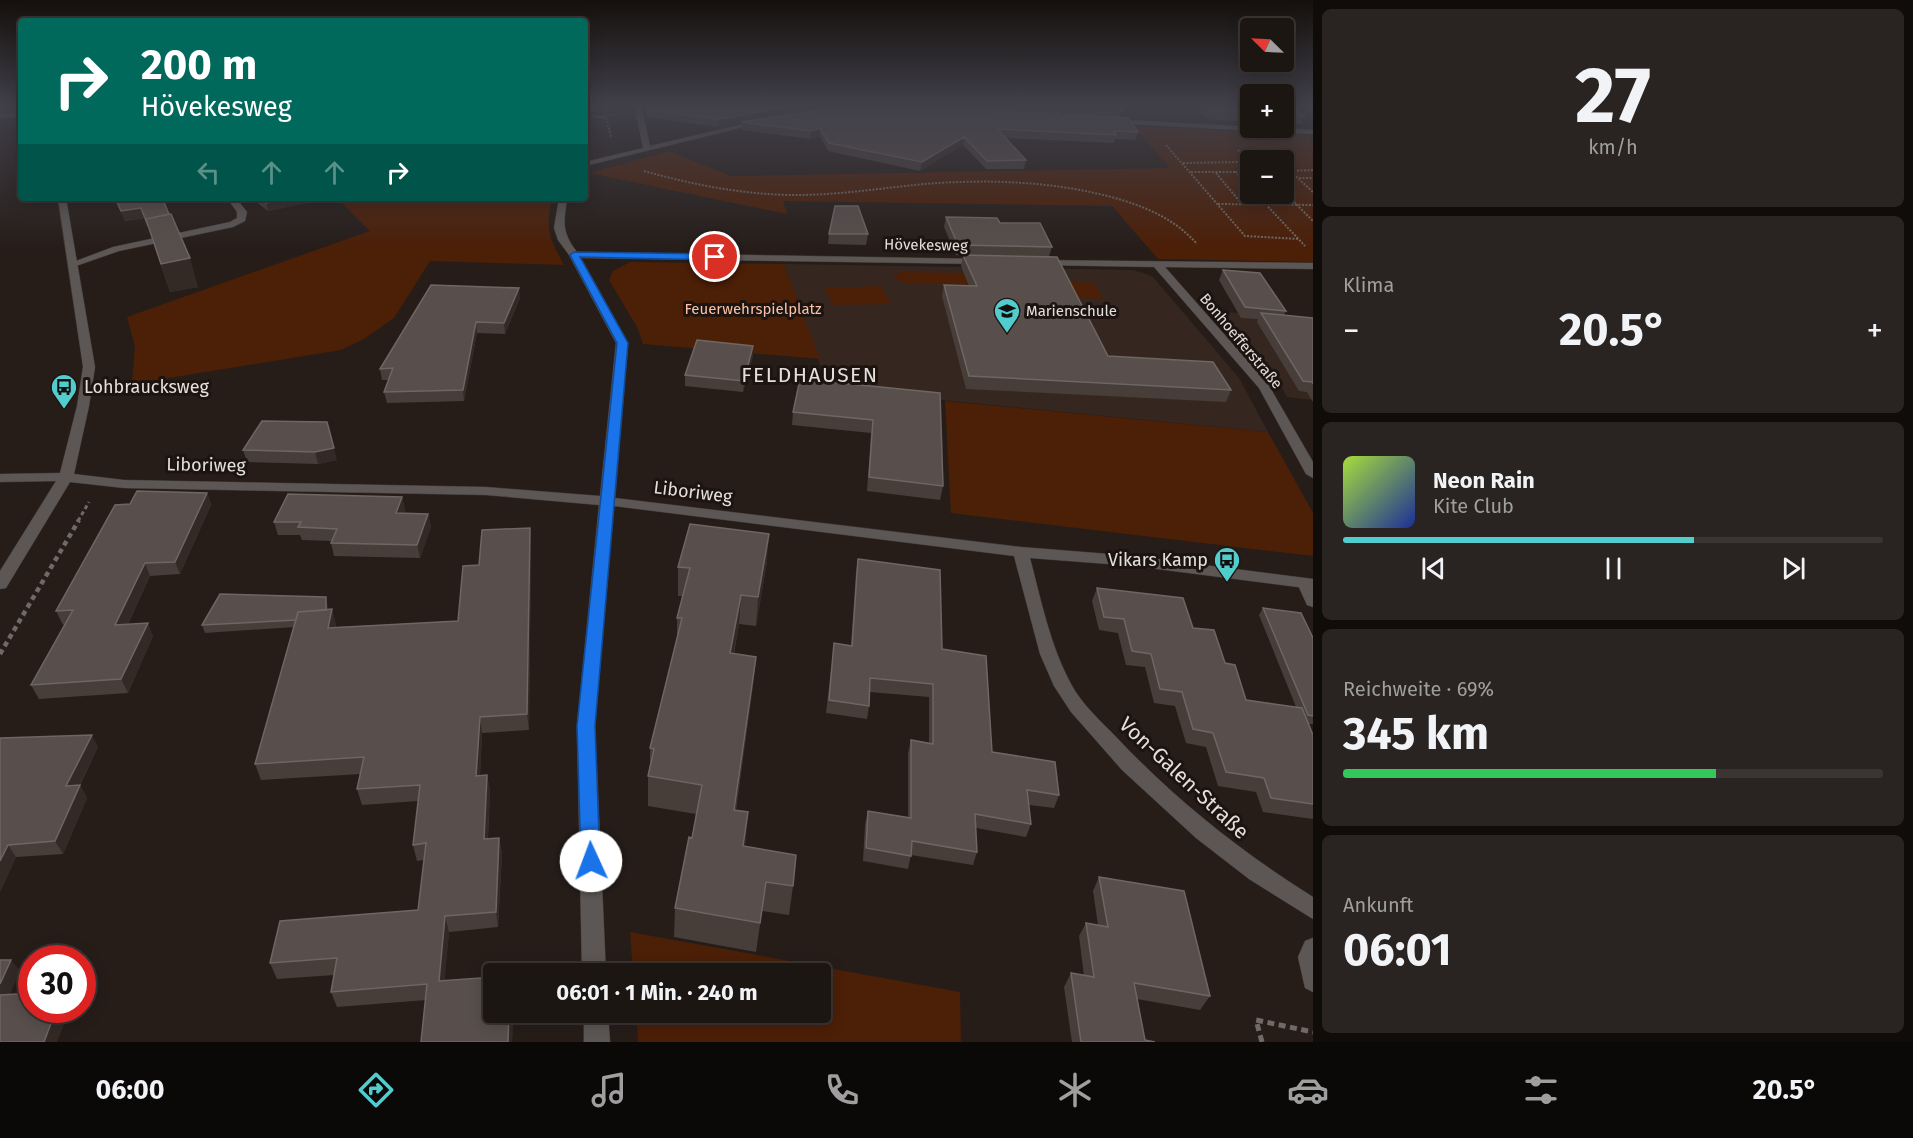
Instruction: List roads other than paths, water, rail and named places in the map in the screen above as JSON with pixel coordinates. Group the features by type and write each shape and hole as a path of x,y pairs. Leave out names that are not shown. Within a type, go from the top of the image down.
{"street":[{"path":"588,163 625,153"},
{"path":"0,584 66,477 83,406 89,367 62,201"},
{"path":"73,264 116,249 233,224 242,219 242,213 233,201"},
{"path":"563,201 559,228 563,240 574,255 622,343 586,726 594,963"},
{"name":"Hövekesweg","path":"574,255 989,261"},
{"path":"1025,262 1313,266"},
{"name":"Bonhoefferstraße","path":"1157,264 1263,387 1313,474"},
{"path":"0,478 66,477"},
{"name":"Liboriweg","path":"66,477 124,484 475,490 607,501 1021,552 1134,561 1309,584"},
{"name":"Von-Galen-Straße","path":"1021,552 1039,627 1064,687 1095,727 1131,768 1206,836 1262,878 1313,909"},
{"path":"1309,584 1313,601"},
{"path":"1313,949 1310,957 1313,980"},
{"path":"596,1023 597,1042"}],"place":[{"name":"Marienschule","path":"1007,334"},
{"name":"Lohbraucksweg","path":"64,410"},
{"name":"Vikars Kamp","path":"1227,583"}],"district":[{"name":"FELDHAUSEN","path":"810,375"}],"park label":[{"name":"Feuerwehrspielplatz","path":"753,309"}]}
